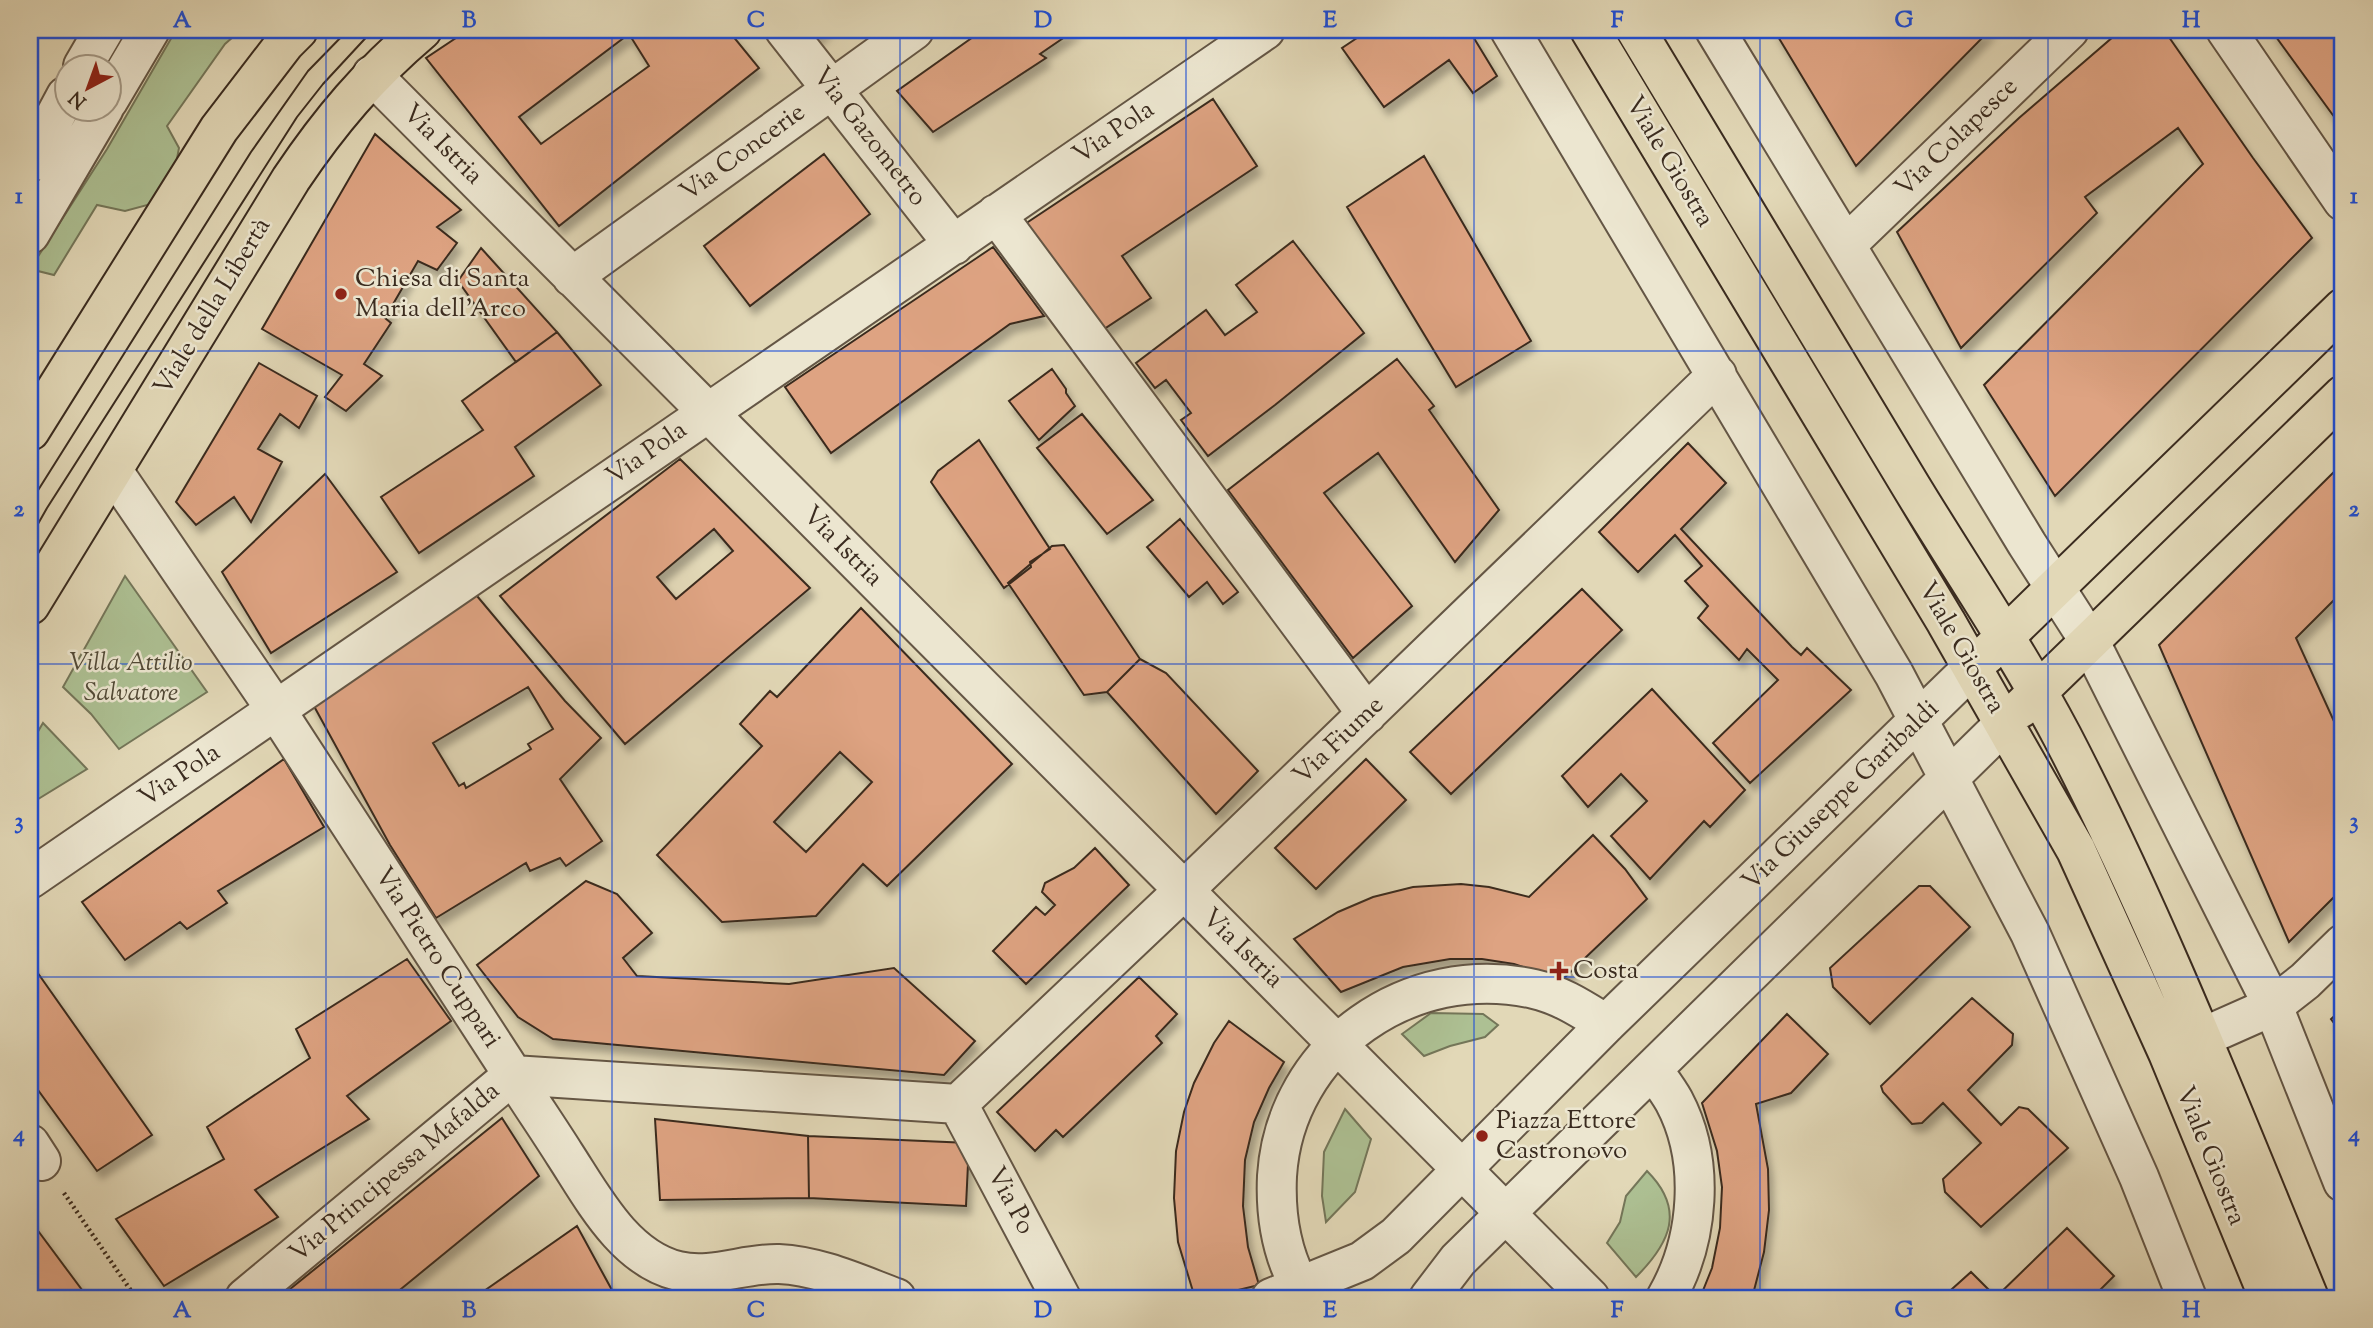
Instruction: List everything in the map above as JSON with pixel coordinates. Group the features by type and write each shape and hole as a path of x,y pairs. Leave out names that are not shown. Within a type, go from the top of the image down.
{"main road":[{"path":"30,431 219,129 298,30"},
{"name":"Viale della Libertà","path":"30,605 318,139 372,75 422,30"},
{"name":"Viale Giostra","path":"1590,30 2005,723 2076,850 2168,1053 2269,1298"},
{"name":"Viale Giostra","path":"1636,30 2038,692 2107,825 2201,1038 2309,1298"},
{"name":"Via Giuseppe Garibaldi","path":"1972,668 2343,308"},
{"path":"2005,723 2343,395"}],"street":[{"path":"91,52 104,30"},
{"path":"122,77 150,30"},
{"name":"Via Gazometro","path":"785,30 954,245"},
{"name":"Via Concerie","path":"572,276 914,30"},
{"name":"Via Pola","path":"30,879 1265,30"},
{"path":"1510,30 1894,674 2030,933 2139,1177 2187,1298"},
{"path":"1715,30 2054,588 2090,642 2273,1006 2343,1182"},
{"name":"Via Colapesce","path":"1846,245 2069,30"},
{"path":"2226,30 2343,201"},
{"name":"Via Istria","path":"372,75 1590,1298"},
{"path":"30,163 52,122"},
{"path":"30,234 96,122"},
{"path":"996,214 1367,714"},
{"name":"Via Fiume","path":"958,1104 1717,376"},
{"name":"Via Pietro Cuppari","path":"113,471 276,710 513,1075 958,1104"},
{"name":"Via Giuseppe Garibaldi","path":"1292,1295 1362,1261 1396,1236 1606,1024 1972,668"},
{"path":"1429,1298 1458,1260 2005,723"},
{"path":"2201,1038 2273,1006 2305,981 2343,944"},
{"path":"1292,1295 1279,1226 1276,1193 1278,1160 1286,1128 1298,1097 1315,1069 1325,1032 1364,1022 1395,1003 1429,991 1464,984 1500,984 1536,989 1570,1001 1606,1024"},
{"path":"1653,1070 1674,1102 1687,1137 1694,1173 1694,1211 1688,1247 1666,1298"},
{"path":"513,1075 596,1203 635,1247 653,1261 678,1271 707,1273 777,1264 804,1267 896,1298"},
{"name":"Via Principessa Mafalda","path":"245,1298 513,1075"},
{"name":"Via Po","path":"958,1104 1061,1298"}],"path":[{"path":"36,1152 135,1298"}],"green space":[{"path":"176,30 241,30 225,44 167,126 179,148 174,174 155,203 125,211 97,205 54,275 30,269 107,149"},
{"name":"Villa Attilio Salvatore","path":"125,576 207,692 119,749 91,714 63,687"},
{"path":"43,723 87,769 30,804 30,745"},
{"path":"1431,1013 1483,1014 1498,1025 1485,1037 1424,1056 1402,1034"},
{"path":"1345,1109 1371,1139 1355,1192 1326,1222 1322,1196 1324,1152"},
{"path":"1647,1171 1667,1199 1669,1226 1658,1252 1636,1277 1607,1243 1620,1222 1626,1196"}],"building":[{"path":"468,30 728,30 759,68 559,226 426,58","holes":["629,34 649,66 541,144 519,117"]},
{"path":"807,30 826,30 813,39"},
{"path":"983,30 1075,30 1040,54 1046,58 933,132 897,91"},
{"path":"1369,30 1469,30 1497,76 1473,93 1449,60 1384,107 1342,48"},
{"path":"1774,30 1990,30 1856,166"},
{"path":"2118,30 2164,30 2312,238 2055,496 1984,385 2203,164 2178,128 2085,197 2097,213 1961,348 1897,232"},
{"path":"2271,30 2343,30 2343,129"},
{"path":"1213,99 1257,166 1122,256 1151,298 1095,335 1022,226"},
{"name":"Chiesa di Santa Maria dell'Arco","path":"375,134 461,210 437,227 457,243 437,270 418,261 385,318 391,323 364,364 382,376 346,411 325,397 342,375 262,329"},
{"path":"824,154 870,214 750,306 704,246"},
{"path":"1424,156 1531,341 1456,387 1347,207"},
{"path":"1293,241 1364,333 1208,456 1181,420 1191,413 1166,380 1155,388 1136,363 1206,310 1225,335 1257,312 1236,285"},
{"path":"993,247 1044,316 1010,324 831,453 785,387"},
{"path":"481,248 557,332 516,362 458,281"},
{"path":"557,332 601,385 515,447 534,476 419,553 381,497 483,430 462,401"},
{"path":"1397,359 1434,406 1429,410 1499,510 1455,562 1378,453 1324,493 1412,606 1353,658 1228,490"},
{"path":"259,363 317,396 299,428 280,414 258,449 282,462 251,522 234,497 196,525 176,502"},
{"path":"1052,369 1075,406 1039,440 1009,401"},
{"path":"1082,414 1153,500 1107,534 1037,448"},
{"path":"979,440 1050,549 1030,562 1031,567 1004,588 931,482 938,471"},
{"path":"1688,443 1726,483 1681,529 1792,647 1801,655 1807,648 1851,690 1750,783 1713,743 1778,680 1747,649 1739,660 1698,618 1708,606 1685,581 1702,566 1675,535 1638,572 1599,532"},
{"path":"680,459 810,588 625,744 500,596","holes":["714,529 733,551 676,599 657,577"]},
{"path":"2343,463 2343,591 2296,638 2343,741 2343,888 2289,942 2159,645"},
{"path":"325,474 397,572 271,653 222,572"},
{"path":"1180,519 1238,592 1223,604 1207,582 1189,597 1147,547"},
{"path":"1064,545 1140,659 1107,692 1084,695 1008,583 1052,546"},
{"path":"1582,589 1622,630 1451,794 1410,752"},
{"path":"472,590 565,701 601,738 560,779 602,841 566,866 560,858 530,871 526,863 436,918 390,845 309,697","holes":["528,687 553,729 528,744 531,749 466,788 464,783 459,786 433,743"]},
{"path":"861,608 1012,764 887,886 863,864 816,916 722,922 657,855 762,746 740,724 770,691 777,697","holes":["840,752 872,782 806,852 774,822"]},
{"path":"1140,659 1166,673 1258,771 1216,814 1107,692"},
{"path":"1652,689 1745,790 1710,827 1704,821 1650,879 1611,836 1647,801 1621,774 1588,807 1562,776"},
{"path":"284,759 324,827 218,891 227,903 187,929 180,922 125,960 82,902"},
{"path":"1366,759 1406,800 1316,889 1275,848"},
{"path":"1593,835 1625,869 1647,899 1562,980 1514,964 1482,959 1450,959 1403,967 1341,992 1294,939 1338,912 1373,897 1413,887 1461,884 1489,887 1529,897"},
{"path":"1095,848 1129,885 1026,984 993,951 1036,907 1045,915 1055,905 1042,892 1045,883 1074,868"},
{"path":"586,881 617,894 652,933 623,958 637,976 789,984 894,968 975,1041 944,1075 553,1039 518,1017 477,965"},
{"path":"1919,886 1930,886 1970,927 1870,1024 1833,987 1830,968"},
{"path":"407,959 451,1021 347,1096 369,1119 255,1190 278,1217 164,1286 116,1219 224,1159 207,1127 310,1058 296,1029"},
{"path":"30,962 152,1135 97,1171 30,1079 33,1077 30,1072"},
{"path":"1139,977 1177,1014 1156,1036 1162,1043 1063,1137 1056,1130 1035,1151 997,1112"},
{"path":"1972,998 2013,1034 2012,1045 1968,1090 2001,1125 2019,1107 2028,1109 2068,1148 1981,1227 1945,1192 1943,1179 1981,1143 1943,1103 1922,1123 1912,1124 1883,1092 1881,1086"},
{"path":"2343,1008 2343,1035 2331,1019"},
{"path":"1787,1014 1828,1054 1791,1093 1756,1104 1768,1169 1769,1210 1764,1252 1752,1298 1700,1298 1712,1268 1720,1228 1722,1187 1717,1151 1702,1103"},
{"path":"1229,1021 1284,1062 1254,1122 1245,1160 1243,1206 1248,1247 1259,1285 1195,1298 1178,1242 1174,1198 1176,1151 1184,1112 1194,1083 1214,1043"},
{"path":"502,1118 539,1176 390,1298 279,1298"},
{"path":"655,1119 808,1136 809,1198 660,1200"},
{"path":"808,1136 969,1143 966,1206 809,1198"},
{"path":"30,1219 33,1224 88,1298 30,1298"},
{"path":"577,1226 613,1292 603,1298 474,1298"},
{"path":"2067,1228 2114,1276 2092,1298 1942,1298 1971,1272 1996,1297"}],"tram line":[{"path":"30,503 251,152 308,71 348,30"},
{"path":"30,538 297,117 323,84 373,30"}],"place":[{"name":"Chiesa di Santa Maria dell'Arco","path":"341,294"},
{"name":"Costa","path":"1559,971"},
{"name":"Piazza Ettore Castronovo","path":"1482,1136"}]}
